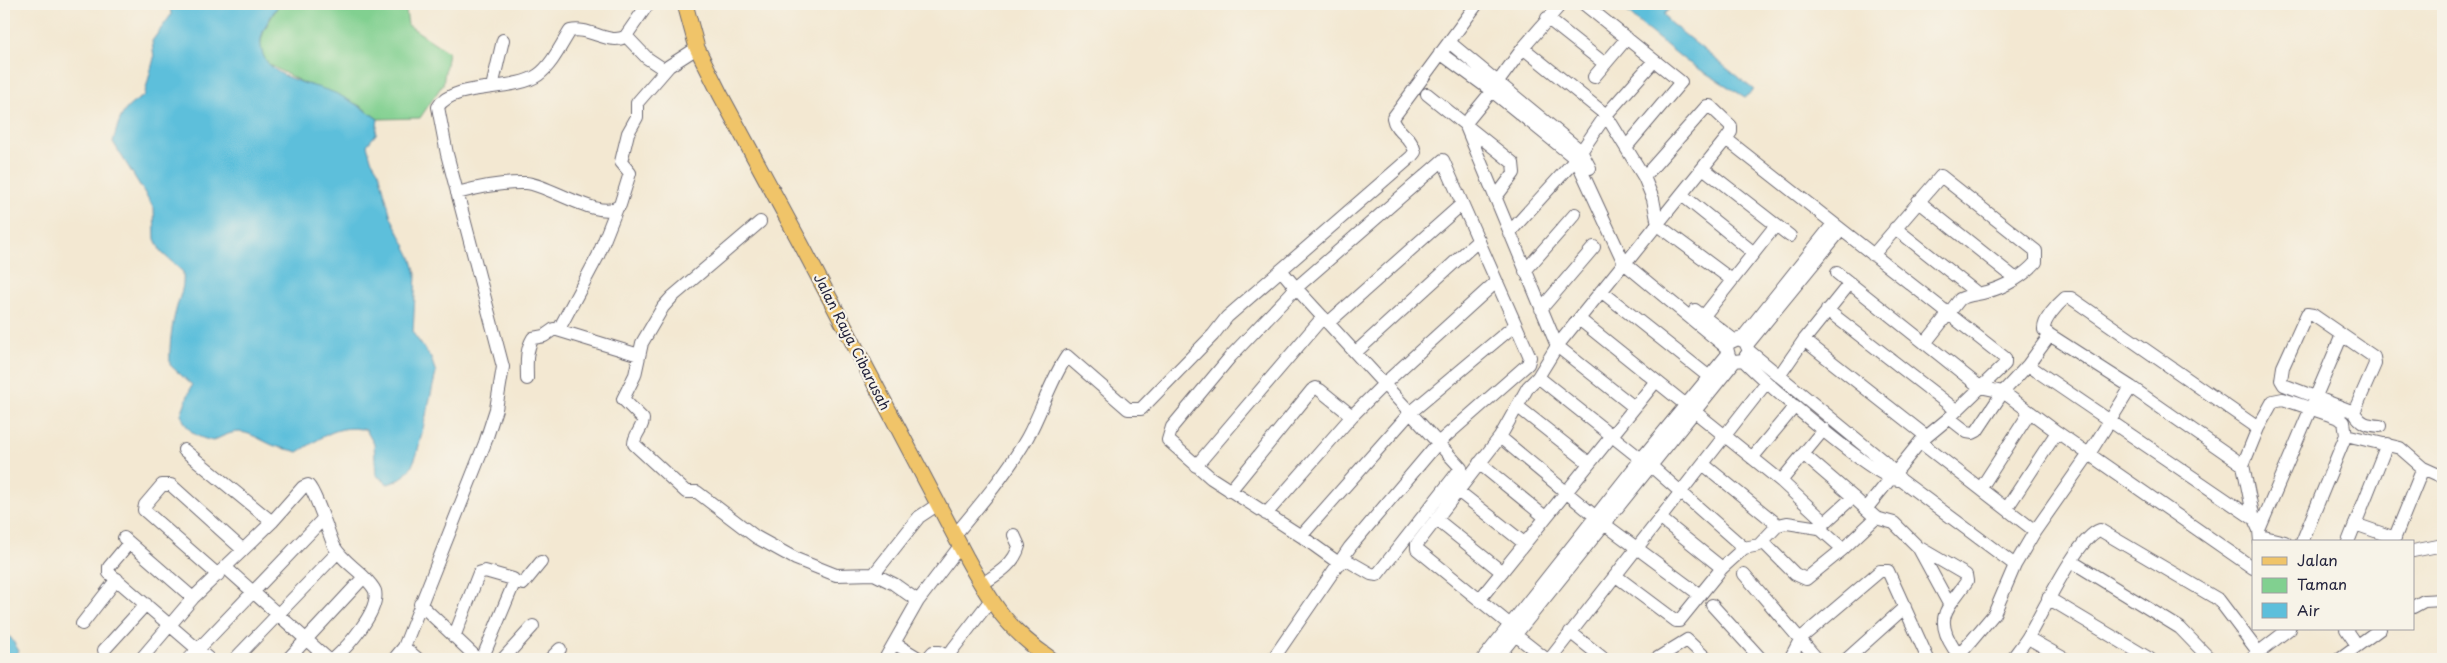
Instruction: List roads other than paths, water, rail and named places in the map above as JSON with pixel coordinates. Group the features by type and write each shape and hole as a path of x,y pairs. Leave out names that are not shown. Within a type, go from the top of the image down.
{"main road":[{"name":"Jalan Raya Cibarusah","path":"685,4 697,48 747,147 800,242 937,506 981,585 990,601 1016,633 1050,659"}],"street":[{"path":"394,659 404,647 485,442 496,409 503,367 457,193 438,107 448,96 492,88 533,78 540,74 570,31 582,30 619,40 626,36 648,4"},
{"path":"885,659 918,601 980,506 1027,439 1058,369 1067,356 1128,408 1141,409 1213,336 1227,318 1411,157 1415,152 1414,145 1396,127 1393,118 1477,4"},
{"path":"1464,124 1547,18 1561,4"},
{"path":"1584,4 1681,83 1626,146"},
{"path":"1547,18 1605,64"},
{"path":"626,36 647,58 665,70"},
{"path":"1594,77 1627,38"},
{"path":"492,88 503,40"},
{"path":"1449,42 1495,86 1579,155 1627,261 1738,350 1779,376 1895,477"},
{"path":"559,329 598,256 617,208 620,205 630,173 621,162 628,133 637,117 637,103 665,70 697,48"},
{"path":"1523,48 1606,115 1644,177 1653,199 1658,225 1732,280"},
{"path":"1440,53 1495,86"},
{"path":"1509,234 1579,155 1606,115 1654,61"},
{"path":"1428,94 1513,163 1514,173 1496,197"},
{"path":"1644,177 1707,106 1710,106 1731,126 1731,132 1704,168 1557,346 1538,377 1528,387 1500,437 1417,544 1417,549 1480,599 1548,659 1616,576 1766,383"},
{"path":"1464,124 1557,346 1634,407"},
{"path":"1726,139 2005,358 2005,364 1923,439 1895,477 1866,509"},
{"path":"1273,659 1341,561 1350,547 1437,444 1530,361 1529,353 1496,282 1444,160 1296,288 1231,356 1172,427 1168,440 1196,466 1230,491 1341,561 1371,574 1377,575 1460,471 1460,466 1437,444 1356,352 1296,288 1281,270"},
{"path":"1704,168 1790,236"},
{"path":"1873,255 1936,179 1941,176 1945,177 2036,250 2036,262 2028,271 2016,279 1986,293 1977,293 1960,299 1926,342"},
{"path":"457,193 472,188 525,183 605,210 617,208"},
{"path":"1682,195 1754,252"},
{"path":"1918,201 2016,279"},
{"path":"1196,466 1326,320 1462,204"},
{"path":"1525,271 1575,214"},
{"path":"760,222 666,303 642,343 632,381 623,395 623,399 643,418 643,425 634,437 634,444 686,492 697,492 756,537 828,573 844,576 874,574 894,584 918,601"},
{"path":"1703,317 1776,225"},
{"path":"1483,659 1512,629 1837,227"},
{"path":"1895,228 1977,293"},
{"path":"1356,352 1479,240"},
{"path":"1541,309 1594,247"},
{"path":"1627,261 1703,317 1738,350 1766,383 1824,429 1895,477 2015,565"},
{"path":"1837,273 1926,342 1980,387 2003,392 2057,432 2252,567"},
{"path":"1266,514 1352,416 1384,384 1496,282"},
{"path":"1779,376 1804,340 1850,283"},
{"path":"1601,291 1708,376"},
{"path":"2243,466 2131,387 2050,335 2044,330 2044,324 2059,303 2065,298 2071,298 2258,428"},
{"path":"1828,310 1952,414 1967,432 1973,433 2003,392 2028,366 2050,335"},
{"path":"2303,540 2346,435 2346,425 2342,420 2284,385 2281,380 2283,367 2305,316 2309,314 2370,354 2375,361 2354,412"},
{"path":"1579,318 1781,482 1843,549"},
{"path":"1301,536 1410,413 1515,325"},
{"path":"527,379 526,360 530,343 533,338 544,336 554,329 639,355"},
{"path":"2259,532 2342,335"},
{"path":"1804,340 2035,531"},
{"path":"1690,408 1708,376 1738,350"},
{"path":"2028,366 2109,420 2259,532 2280,540"},
{"path":"1538,377 1681,490 1744,548"},
{"path":"1480,599 1656,381"},
{"path":"1803,454 1876,518 1894,523 1918,547 1967,577 1966,582 1949,604 1943,624 1945,636 1954,649 1962,652 1994,614 2015,565 2035,531 2089,454 2131,387"},
{"path":"1230,491 1312,390 1316,388 1320,390 1352,416"},
{"path":"2259,532 2243,466 2258,428 2273,401 2283,398 2354,412 2362,422 2380,426"},
{"path":"1517,406 1588,463"},
{"path":"1752,458 1795,406"},
{"path":"1981,488 2030,412"},
{"path":"1781,482 1824,429"},
{"path":"2007,508 2057,432"},
{"path":"2346,435 2387,444 2408,454 2423,468 2443,477"},
{"path":"1500,437 1599,520 1700,595"},
{"path":"2349,540 2387,444"},
{"path":"184,450 272,522"},
{"path":"1479,463 1545,517"},
{"path":"1703,464 1778,525"},
{"path":"2355,524 2394,540 2423,468"},
{"path":"242,549 171,485 162,485 152,496 144,510 252,592 328,659"},
{"path":"141,659 194,598 242,549 272,522 306,485 312,490 322,520 337,552 372,586 375,599 368,616 356,634 334,659"},
{"path":"1458,491 1524,543"},
{"path":"1616,576 1676,621 1682,619 1722,568 1744,548 1754,548 1763,542 1778,525 1787,523 1822,525 1853,497"},
{"path":"874,574 919,517 937,506"},
{"path":"1660,518 1722,568"},
{"path":"1763,542 1800,578 1806,579 1843,549 1876,518"},
{"path":"1436,519 1502,572"},
{"path":"189,659 322,520"},
{"path":"2012,659 2028,638 2048,598 2071,561 2096,532 2100,530 2219,600 2255,656 2288,630"},
{"path":"981,585 1011,563 1019,546 1014,535"},
{"path":"194,598 126,540 109,567 110,572 117,579 209,659"},
{"path":"2414,551 2442,541"},
{"path":"1918,547 1949,604"},
{"path":"236,659 337,552"},
{"path":"2071,561 2180,628 2210,659"},
{"path":"454,637 480,573 484,572 523,584 541,562"},
{"path":"1790,659 1801,638 1880,571 1888,571 1928,659"},
{"path":"1744,574 1801,638 1817,659"},
{"path":"288,659 364,577"},
{"path":"82,624 117,579"},
{"path":"420,604 480,659 514,581"},
{"path":"2048,598 2150,659"},
{"path":"2414,607 2424,602 2443,600"},
{"path":"927,659 933,652 949,654 990,601"},
{"path":"104,650 146,604"},
{"path":"1712,605 1761,659"},
{"path":"1847,659 1905,607"},
{"path":"503,659 532,626"},
{"path":"1496,659 1512,629"},
{"path":"2347,630 2357,645"},
{"path":"2338,659 2379,630"},
{"path":"1570,632 1604,659"},
{"path":"2028,638 2065,659"},
{"path":"1656,659 1687,640 1707,659"},
{"path":"894,643 920,659"},
{"path":"404,647 418,659"},
{"path":"550,659 560,649"}],"water":[{"path":"170,4 279,4 267,24 261,41 264,57 270,66 290,78 335,93 378,119 376,134 367,145 371,159 379,172 391,217 411,257 416,274 413,333 431,358 436,373 417,454 411,468 401,479 388,484 376,475 374,444 366,430 356,428 338,430 322,437 298,452 275,446 241,432 229,434 213,441 192,432 183,420 181,414 192,385 170,365 170,357 173,326 182,288 183,272 161,252 155,239 154,208 113,142 122,114 130,105 144,96 154,58 152,41 171,15"},
{"path":"1619,4 1675,4 1664,14 1669,22 1754,90 1745,97 1686,61"},
{"path":"4,633 11,638 19,651 14,659 4,659"}]}
